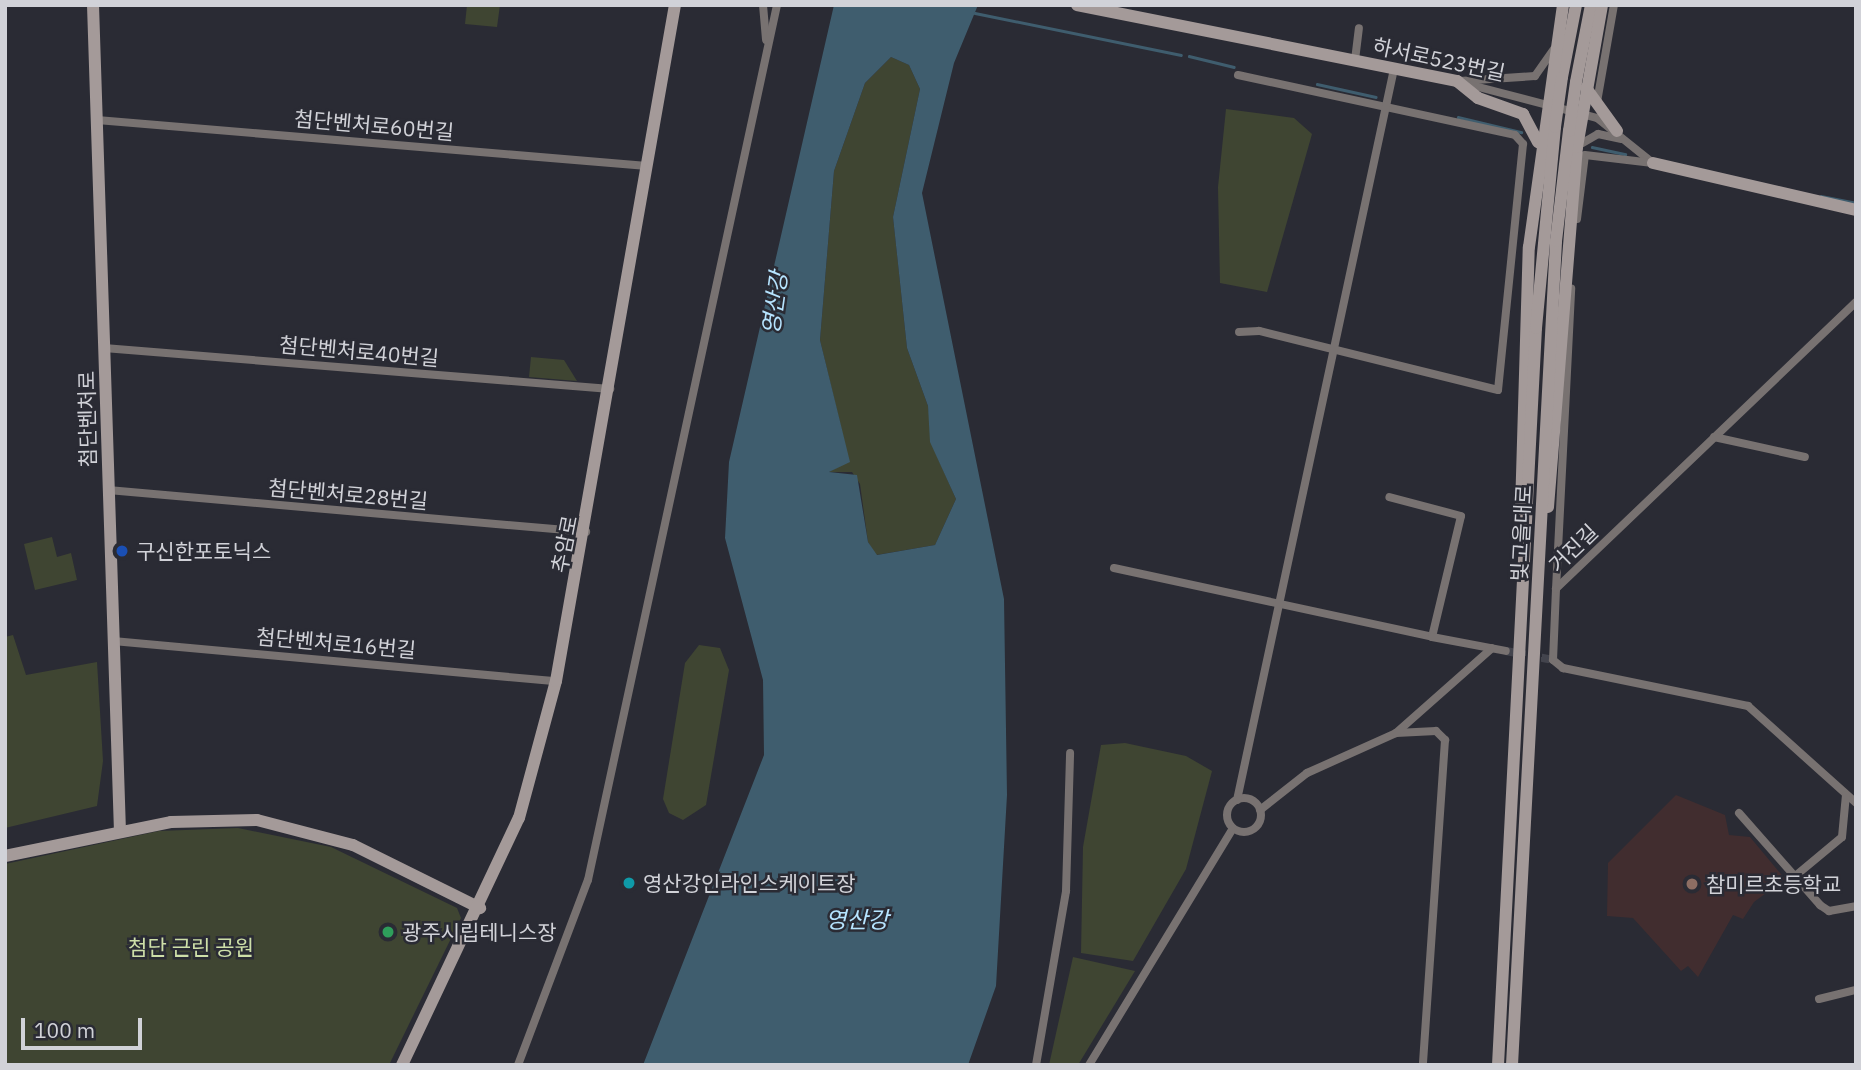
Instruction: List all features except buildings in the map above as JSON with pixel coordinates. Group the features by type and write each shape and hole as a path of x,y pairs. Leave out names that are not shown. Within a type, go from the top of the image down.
{"main road":[{"name":"첨단벤처로","path":"93,5 120,831"},
{"name":"추암로","path":"402,1065 480,908 519,818 556,681 586,532 675,5"},
{"name":"하서로523번길","path":"1077,5 1457,81"},
{"path":"1525,545 1518,482 1521,403 1540,146 1563,5"},
{"name":"빛고을대로","path":"1498,1064 1541,242 1562,78 1576,5"},
{"name":"빛고을대로","path":"1512,1064 1540,545 1569,131 1581,85 1591,5"},
{"path":"1540,545 1553,484 1581,85 1602,5"},
{"path":"1457,81 1478,98 1523,114 1540,146"},
{"path":"1581,85 1617,131"},
{"path":"1653,163 1856,210"},
{"path":"5,856 120,831 215,819 315,832 480,908"}],"street":[{"path":"762,5 765,64"},
{"path":"518,1065 588,880 776,5"},
{"path":"1597,103 1614,5"},
{"path":"1355,60 1359,28"},
{"path":"1457,81 1535,76 1555,48"},
{"path":"1233,828 1227,813 1237,800 1395,69"},
{"path":"1238,75 1515,135 1523,144 1504,378 1498,390 1335,355 1259,331 1239,332"},
{"name":"하서로523번길","path":"1457,81 1581,113 1617,131 1653,163"},
{"name":"첨단벤처로60번길","path":"97,120 647,166"},
{"path":"1577,147 1598,134 1634,146"},
{"path":"1556,589 1571,277 1585,155 1653,163"},
{"name":"거진길","path":"1856,302 1556,589 1553,660 1563,668 1748,706 1856,803"},
{"name":"첨단벤처로40번길","path":"104,348 610,389"},
{"path":"1714,437 1805,457"},
{"name":"첨단벤처로28번길","path":"108,490 586,532"},
{"path":"1390,497 1461,516 1432,637"},
{"path":"1115,568 1506,651"},
{"name":"첨단벤처로16번길","path":"113,640 556,681"},
{"path":"1233,828 1254,830 1261,810 1307,773 1396,733 1492,648"},
{"path":"1396,733 1436,731 1445,740 1423,1065"},
{"path":"1036,1065 1066,891 1070,753"},
{"path":"1794,877 1842,836 1844,791"},
{"path":"1237,800 1253,801 1261,810"},
{"path":"1739,813 1794,877 1829,911 1856,906"},
{"path":"1089,1065 1233,828"},
{"path":"1819,999 1856,990"}],"shaded area":[{"name":"참미르초등학교","path":"1676,795 1725,815 1729,835 1750,837 1785,879 1754,902 1743,919 1733,915 1698,977 1688,966 1681,971 1633,918 1607,916 1608,863"}],"green space":[{"path":"467,5 500,5 497,27 465,24"},
{"path":"891,57 909,65 920,89 893,217 907,348 928,406 936,454 956,499 935,545 876,555 868,542 860,484 852,472 829,472 849,461 820,340 834,171 865,83"},
{"path":"1226,109 1294,118 1312,134 1267,292 1220,283 1218,187"},
{"path":"531,357 564,360 577,381 529,377"},
{"path":"52,537 57,557 71,553 77,580 35,590 24,544"},
{"path":"13,635 26,675 97,662 103,761 97,806 5,828 5,637"},
{"path":"699,645 720,648 729,670 706,805 683,820 669,813 663,799 685,663"},
{"path":"1125,743 1186,756 1212,771 1186,869 1133,961 1081,953 1083,847 1101,745"},
{"name":"첨단 근린 공원","path":"238,828 331,847 457,908 461,918 389,1065 5,1065 5,864 159,831"},
{"path":"1073,957 1135,971 1078,1065 1049,1065"}],"water":[{"name":"영산강","path":"834,5 978,5 954,63 922,193 1004,599 1007,795 996,986 968,1065 643,1065 764,755 763,680 725,538 729,462","holes":["891,57 909,65 920,89 893,217 907,348 928,406 930,442 956,499 935,545 877,555 868,542 857,475 829,472 850,462 820,340 834,171 865,83"]}],"waterway":[{"path":"975,13 1181,55"},
{"path":"1189,56 1234,67"},
{"path":"1317,84 1376,97"},
{"path":"1458,117 1521,132"},
{"path":"1592,147 1625,154"},
{"path":"1821,196 1856,203"}],"tunnel":[{"path":"1506,651 1553,660"}],"place":[{"name":"구신한포토닉스","path":"122,551"},
{"name":"영산강인라인스케이트장","path":"629,883"},
{"name":"참미르초등학교","path":"1692,884"},
{"name":"광주시립테니스장","path":"388,932"}]}
